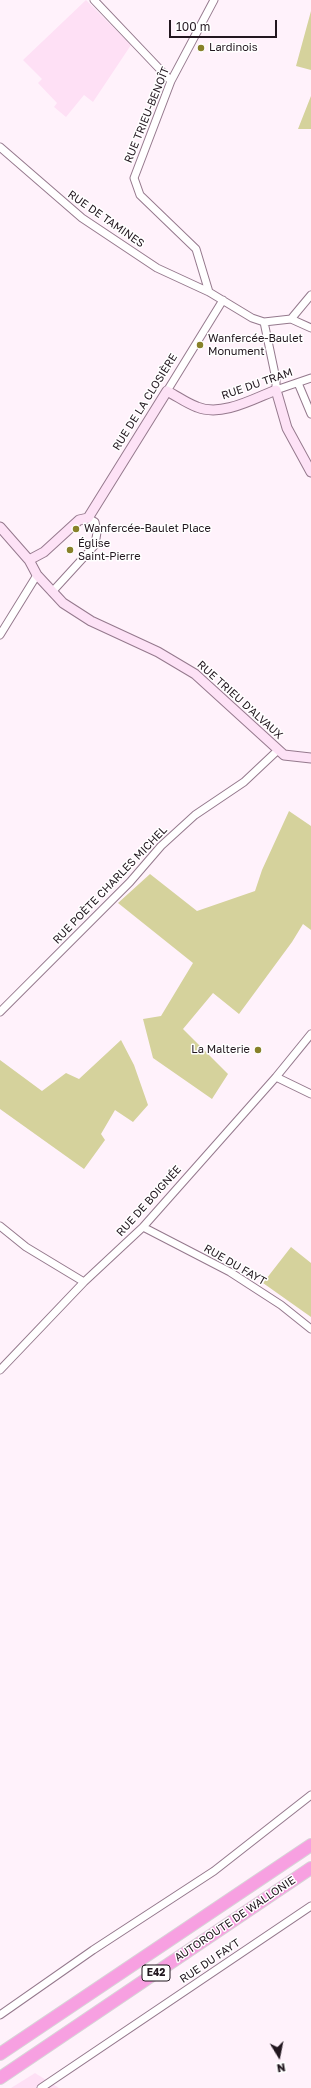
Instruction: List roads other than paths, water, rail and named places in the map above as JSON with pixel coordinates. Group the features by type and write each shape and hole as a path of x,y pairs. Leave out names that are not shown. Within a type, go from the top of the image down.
{"highway":[{"name":"AUTOROUTE DE WALLONIE","path":"0,2054 311,1845"},
{"name":"AUTOROUTE DE WALLONIE","path":"0,2078 311,1868"}],"main road":[{"name":"RUE DU TRAM","path":"167,391 198,407 218,410 242,404 276,390"},
{"path":"276,390 287,428 311,472"},
{"name":"RUE DE LA CLOSIÈRE","path":"29,560 44,552 79,520 88,518 167,391"},
{"name":"RUE TRIEU D'ALVAUX","path":"0,527 29,560 37,575 63,603 91,621 158,652 195,674 284,755 311,758"}],"street":[{"path":"94,0 171,81"},
{"name":"RUE TRIEU-BENOÎT","path":"209,292 196,249 140,195 134,178 171,81 214,0"},
{"name":"RUE DE TAMINES","path":"0,147 82,218 157,268 209,292 252,318 264,322"},
{"path":"291,319 311,295"},
{"name":"RUE DE LA CLOSIÈRE","path":"167,391 223,300"},
{"path":"276,390 276,379 264,322 291,319 311,328"},
{"name":"RUE DU TRAM","path":"276,390 311,378"},
{"path":"298,383 311,414"},
{"path":"52,592 95,545 97,532 95,522 88,518"},
{"path":"0,635 37,575"},
{"name":"RUE POÈTE CHARLES MICHEL","path":"0,1012 130,882 161,846 195,815 244,782 278,750"},
{"name":"RUE DE BOIGNÉE","path":"0,1370 84,1282 143,1227 276,1077 311,1034"},
{"path":"276,1077 311,1094"},
{"path":"0,1226 26,1247 84,1282"},
{"name":"RUE DU FAYT","path":"143,1227 230,1272 281,1305 311,1329"},
{"path":"0,2014 93,1950 214,1872 311,1795"},
{"name":"RUE DU FAYT","path":"41,2088 311,1906"}],"place":[{"name":"Lardinois","path":"201,48"},
{"name":"Wanfercée-Baulet Monument","path":"200,345"},
{"name":"Wanfercée-Baulet Place","path":"76,529"},
{"name":"Église Saint-Pierre","path":"70,550"},
{"name":"La Malterie","path":"258,1050"}]}
